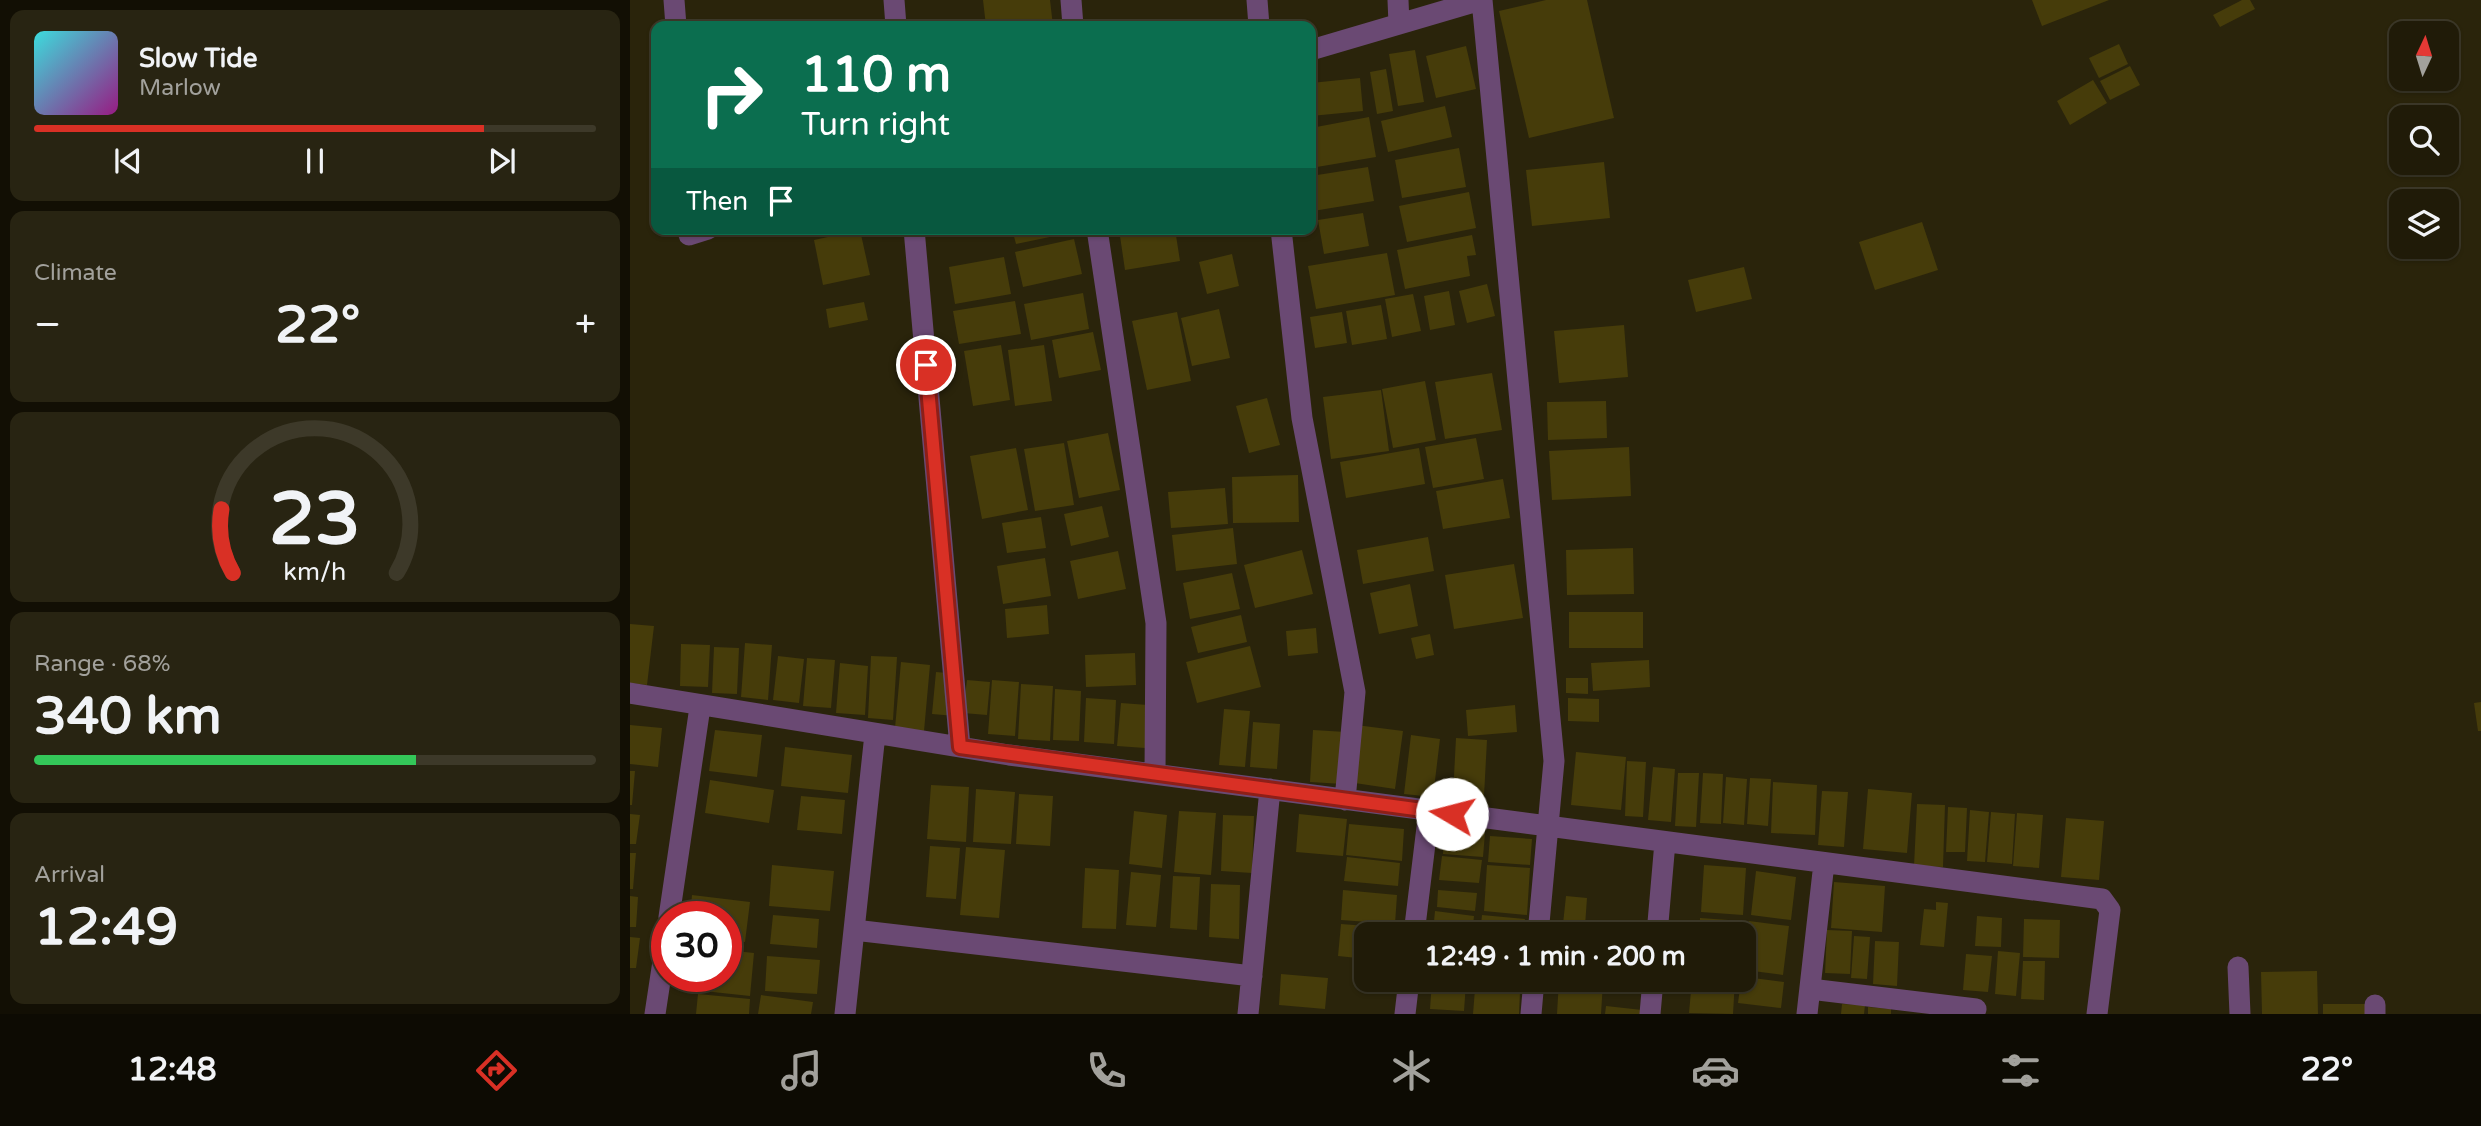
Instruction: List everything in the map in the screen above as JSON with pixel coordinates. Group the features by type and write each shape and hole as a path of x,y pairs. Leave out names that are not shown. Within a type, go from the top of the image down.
{"street":[{"path":"674,0 676,21"},
{"path":"894,0 896,21"},
{"path":"1071,0 1073,21"},
{"path":"1257,0 1259,21"},
{"path":"1398,0 1399,24"},
{"path":"1316,49 1482,0 1554,761 1539,922"},
{"path":"915,235 960,747"},
{"path":"1098,235 1156,623 1155,774"},
{"path":"1282,235 1302,418 1355,692 1345,800"},
{"path":"630,693 700,707 960,747 2102,900 2110,910 2096,1014"},
{"path":"671,901 700,707"},
{"path":"845,1014 875,734"},
{"path":"1248,1014 1270,789"},
{"path":"1415,922 1429,810"},
{"path":"1658,922 1665,842"},
{"path":"1807,1014 1824,863"},
{"path":"854,930 1252,976"},
{"path":"2238,967 2240,1014"},
{"path":"1810,989 1976,1009"},
{"path":"655,1014 658,992"},
{"path":"1405,1014 1408,992"},
{"path":"1531,1014 1533,992"},
{"path":"1650,1014 1652,992"}],"building":[{"path":"983,0 1050,0 1052,21 985,21"},
{"path":"1546,0 1587,0 1614,118 1529,138 1499,11"},
{"path":"2032,0 2109,0 2042,26"},
{"path":"2242,0 2250,0 2255,9 2220,27 2213,15"},
{"path":"2119,44 2128,64 2099,78 2089,58"},
{"path":"1466,46 1476,89 1436,98 1426,56"},
{"path":"1415,50 1424,102 1398,106 1389,54"},
{"path":"2130,66 2140,85 2110,100 2100,81"},
{"path":"1386,69 1393,111 1377,114 1370,72"},
{"path":"1360,78 1363,111 1316,116 1316,82"},
{"path":"2093,80 2107,103 2070,125 2057,101"},
{"path":"1445,106 1452,137 1388,152 1381,121"},
{"path":"1369,117 1376,157 1316,167 1316,127"},
{"path":"1459,148 1466,187 1402,198 1395,160"},
{"path":"1604,162 1610,218 1532,226 1526,170"},
{"path":"1368,167 1374,201 1316,211 1316,175"},
{"path":"1469,192 1476,228 1407,242 1399,206"},
{"path":"1363,213 1369,246 1324,254 1318,220"},
{"path":"1922,222 1938,270 1875,290 1859,242"},
{"path":"837,235 861,235 870,275 823,285 814,240"},
{"path":"1014,235 1060,235 1016,244"},
{"path":"1176,235 1180,261 1125,270 1120,236"},
{"path":"1472,235 1476,255 1467,256 1470,276 1405,289 1397,250"},
{"path":"1074,239 1082,274 1023,287 1015,252"},
{"path":"1387,253 1395,295 1316,309 1308,266"},
{"path":"1232,254 1239,286 1207,294 1199,262"},
{"path":"1004,257 1011,294 955,304 949,267"},
{"path":"1744,267 1752,299 1696,312 1688,280"},
{"path":"1487,284 1495,316 1467,323 1459,291"},
{"path":"1449,291 1455,325 1430,330 1424,296"},
{"path":"1083,293 1089,329 1031,340 1024,304"},
{"path":"1413,294 1421,331 1392,337 1385,299"},
{"path":"1015,301 1021,334 959,344 953,311"},
{"path":"864,302 868,320 829,328 826,309"},
{"path":"1381,305 1387,339 1352,345 1346,311"},
{"path":"1219,309 1230,358 1192,366 1181,318"},
{"path":"1177,312 1191,381 1147,390 1132,321"},
{"path":"1342,312 1347,343 1315,348 1310,317"},
{"path":"1624,325 1628,377 1559,383 1554,331"},
{"path":"1093,332 1101,370 1059,378 1052,340"},
{"path":"1001,345 1010,400 973,406 964,351"},
{"path":"1044,345 1052,401 1015,406 1008,350"},
{"path":"1492,373 1502,430 1445,439 1435,382"},
{"path":"1425,381 1436,440 1393,448 1382,389"},
{"path":"1381,390 1389,451 1331,459 1323,397"},
{"path":"1267,398 1280,445 1249,453 1236,406"},
{"path":"1606,401 1607,438 1548,440 1547,402"},
{"path":"1108,433 1120,490 1079,498 1067,441"},
{"path":"1476,438 1484,479 1433,488 1425,447"},
{"path":"1064,443 1074,505 1035,511 1024,449"},
{"path":"1629,447 1631,496 1552,500 1549,451"},
{"path":"1016,448 1028,510 982,519 970,456"},
{"path":"1419,448 1425,484 1346,498 1340,462"},
{"path":"1298,475 1299,522 1233,523 1232,477"},
{"path":"1503,479 1510,518 1443,529 1436,491"},
{"path":"1225,488 1228,524 1171,528 1168,492"},
{"path":"1102,506 1109,537 1071,546 1064,514"},
{"path":"1041,517 1046,548 1007,553 1002,523"},
{"path":"1233,528 1237,564 1176,571 1172,535"},
{"path":"1428,537 1434,571 1363,584 1357,550"},
{"path":"1633,548 1634,594 1567,595 1566,550"},
{"path":"1302,550 1313,594 1255,608 1244,565"},
{"path":"1118,551 1126,589 1078,599 1070,561"},
{"path":"1045,558 1051,596 1003,604 997,566"},
{"path":"1514,564 1523,618 1454,629 1445,575"},
{"path":"1232,573 1240,609 1190,619 1183,583"},
{"path":"1410,584 1418,626 1379,634 1370,593"},
{"path":"1047,605 1049,634 1007,638 1005,609"},
{"path":"1569,612 1643,612 1643,648 1569,648"},
{"path":"1241,615 1247,642 1198,653 1191,627"},
{"path":"630,624 654,626 647,685 630,683"},
{"path":"1316,628 1318,653 1288,656 1286,631"},
{"path":"1430,634 1434,655 1416,659 1411,638"},
{"path":"745,643 772,645 768,700 741,697"},
{"path":"681,644 710,645 708,687 680,686"},
{"path":"1250,646 1261,687 1197,703 1186,662"},
{"path":"714,647 739,648 737,694 712,693"},
{"path":"1135,653 1136,685 1086,687 1085,655"},
{"path":"778,656 804,659 799,703 773,700"},
{"path":"871,656 897,657 893,720 868,718"},
{"path":"807,658 835,660 831,708 803,706"},
{"path":"1649,660 1650,687 1593,691 1591,663"},
{"path":"901,662 930,665 924,731 895,728"},
{"path":"840,663 868,666 865,715 836,713"},
{"path":"936,672 959,674 955,716 932,714"},
{"path":"1566,678 1588,678 1588,694 1566,693"},
{"path":"967,680 990,682 987,715 963,713"},
{"path":"992,680 1019,682 1015,736 988,734"},
{"path":"1021,684 1053,686 1050,741 1018,739"},
{"path":"1055,689 1081,691 1079,741 1053,740"},
{"path":"1086,698 1116,700 1114,744 1084,742"},
{"path":"1568,698 1599,699 1599,722 1568,721"},
{"path":"2481,702 2481,731 2478,731 2474,703"},
{"path":"1121,703 1148,705 1145,748 1117,746"},
{"path":"1515,705 1517,732 1468,736 1466,710"},
{"path":"1224,709 1250,711 1245,767 1219,765"},
{"path":"1253,722 1280,724 1277,769 1250,767"},
{"path":"630,725 662,728 658,767 630,764"},
{"path":"1356,725 1403,731 1395,789 1348,782"},
{"path":"715,730 762,735 757,777 709,771"},
{"path":"1313,730 1346,732 1343,784 1310,782"},
{"path":"1411,735 1440,739 1433,797 1404,794"},
{"path":"1456,738 1487,740 1484,796 1453,795"},
{"path":"785,747 852,755 848,793 781,786"},
{"path":"1576,752 1626,757 1621,810 1571,805"},
{"path":"1627,761 1646,762 1643,817 1625,816"},
{"path":"1653,767 1675,769 1671,822 1648,820"},
{"path":"630,771 635,771 632,805 630,805"},
{"path":"1678,773 1699,773 1696,827 1675,826"},
{"path":"1703,773 1723,774 1721,824 1700,823"},
{"path":"1726,777 1747,779 1744,825 1723,823"},
{"path":"1750,778 1771,779 1768,826 1747,824"},
{"path":"710,780 774,790 769,823 705,813"},
{"path":"1773,782 1817,785 1815,835 1771,833"},
{"path":"931,785 969,787 966,842 927,839"},
{"path":"976,789 1015,792 1011,844 973,842"},
{"path":"1868,789 1912,793 1907,853 1863,849"},
{"path":"1822,791 1848,792 1844,847 1818,845"},
{"path":"1019,794 1053,796 1050,846 1016,844"},
{"path":"801,796 845,800 842,834 797,830"},
{"path":"1917,804 1945,805 1943,867 1914,866"},
{"path":"1948,807 1967,808 1965,852 1946,852"},
{"path":"1970,810 1989,812 1985,862 1967,861"},
{"path":"1134,811 1167,815 1162,868 1129,864"},
{"path":"1179,811 1216,813 1211,875 1174,872"},
{"path":"1991,812 2015,814 2012,864 1987,862"},
{"path":"2017,813 2043,815 2039,868 2013,866"},
{"path":"630,814 640,815 636,844 630,844"},
{"path":"1299,814 1347,819 1343,856 1296,852"},
{"path":"1223,815 1254,816 1252,873 1221,871"},
{"path":"2066,818 2104,821 2099,880 2061,877"},
{"path":"1349,824 1404,829 1402,861 1346,855"},
{"path":"1444,830 1485,833 1483,857 1443,854"},
{"path":"1490,836 1532,839 1530,865 1488,862"},
{"path":"930,846 960,848 956,899 926,897"},
{"path":"966,847 1005,850 999,918 960,915"},
{"path":"630,853 636,853 633,889 630,889"},
{"path":"1442,856 1482,860 1479,883 1439,880"},
{"path":"1347,857 1400,863 1398,886 1344,881"},
{"path":"772,865 834,871 830,911 769,906"},
{"path":"1487,865 1530,868 1527,915 1484,911"},
{"path":"1704,865 1746,868 1743,915 1701,912"},
{"path":"1085,868 1119,870 1116,929 1082,928"},
{"path":"1756,871 1796,877 1791,920 1751,915"},
{"path":"1131,872 1161,875 1156,927 1126,925"},
{"path":"1173,876 1200,877 1197,930 1170,928"},
{"path":"1834,882 1885,886 1882,932 1831,928"},
{"path":"1211,884 1240,885 1239,939 1209,937"},
{"path":"1343,890 1397,895 1395,922 1341,920"},
{"path":"1438,890 1477,893 1475,911 1437,907"},
{"path":"692,895 742,901 691,901"},
{"path":"630,896 638,897 636,927 630,927"},
{"path":"1566,896 1587,898 1585,922 1563,922"},
{"path":"742,901 750,902 745,942 742,942"},
{"path":"1936,902 1948,903 1944,947 1920,945 1924,909 1936,910"},
{"path":"1435,911 1474,916 1473,922 1434,922"},
{"path":"773,915 819,919 817,948 770,944"},
{"path":"1482,915 1525,919 1525,922 1481,922"},
{"path":"1977,916 2002,918 2001,947 1975,946"},
{"path":"1700,918 1743,921 1743,922 1700,922"},
{"path":"2024,919 2060,920 2059,958 2023,957"},
{"path":"1749,921 1789,926 1783,975 1756,971 1756,922"},
{"path":"1341,924 1354,925 1354,958 1338,956"},
{"path":"1827,930 1852,931 1850,974 1825,973"},
{"path":"1854,936 1870,937 1867,979 1851,978"},
{"path":"630,937 640,938 636,968 630,968"},
{"path":"1875,941 1899,942 1897,986 1873,984"},
{"path":"1998,951 2020,953 2016,996 1995,994"},
{"path":"742,952 754,953 750,996 713,992 742,992"},
{"path":"1966,954 1992,956 1988,992 1963,990"},
{"path":"767,956 820,960 817,994 765,991"},
{"path":"2023,961 2045,961 2044,1000 2021,999"},
{"path":"2317,971 2318,1014 2262,1014 2261,972"},
{"path":"1281,974 1328,978 1325,1009 1279,1005"},
{"path":"1756,978 1784,982 1781,1008 1738,1003 1739,992 1756,992"},
{"path":"1431,992 1465,992 1464,1011 1430,1009"},
{"path":"1475,992 1520,992 1519,1014 1473,1014"},
{"path":"1558,992 1602,992 1601,1014 1557,1014"},
{"path":"1691,992 1734,992 1733,1014 1689,1013"},
{"path":"698,994 750,999 749,1014 696,1014"},
{"path":"761,995 813,1002 811,1014 758,1014"},
{"path":"1842,1004 1865,1005 1864,1014 1841,1014"},
{"path":"2323,1004 2367,1004 2367,1014 2323,1014"},
{"path":"1606,1006 1642,1010 1642,1014 1605,1014"},
{"path":"1868,1007 1891,1009 1891,1014 1868,1014"}],"route":[{"path":"926,365 960,747 1452,814"}]}
